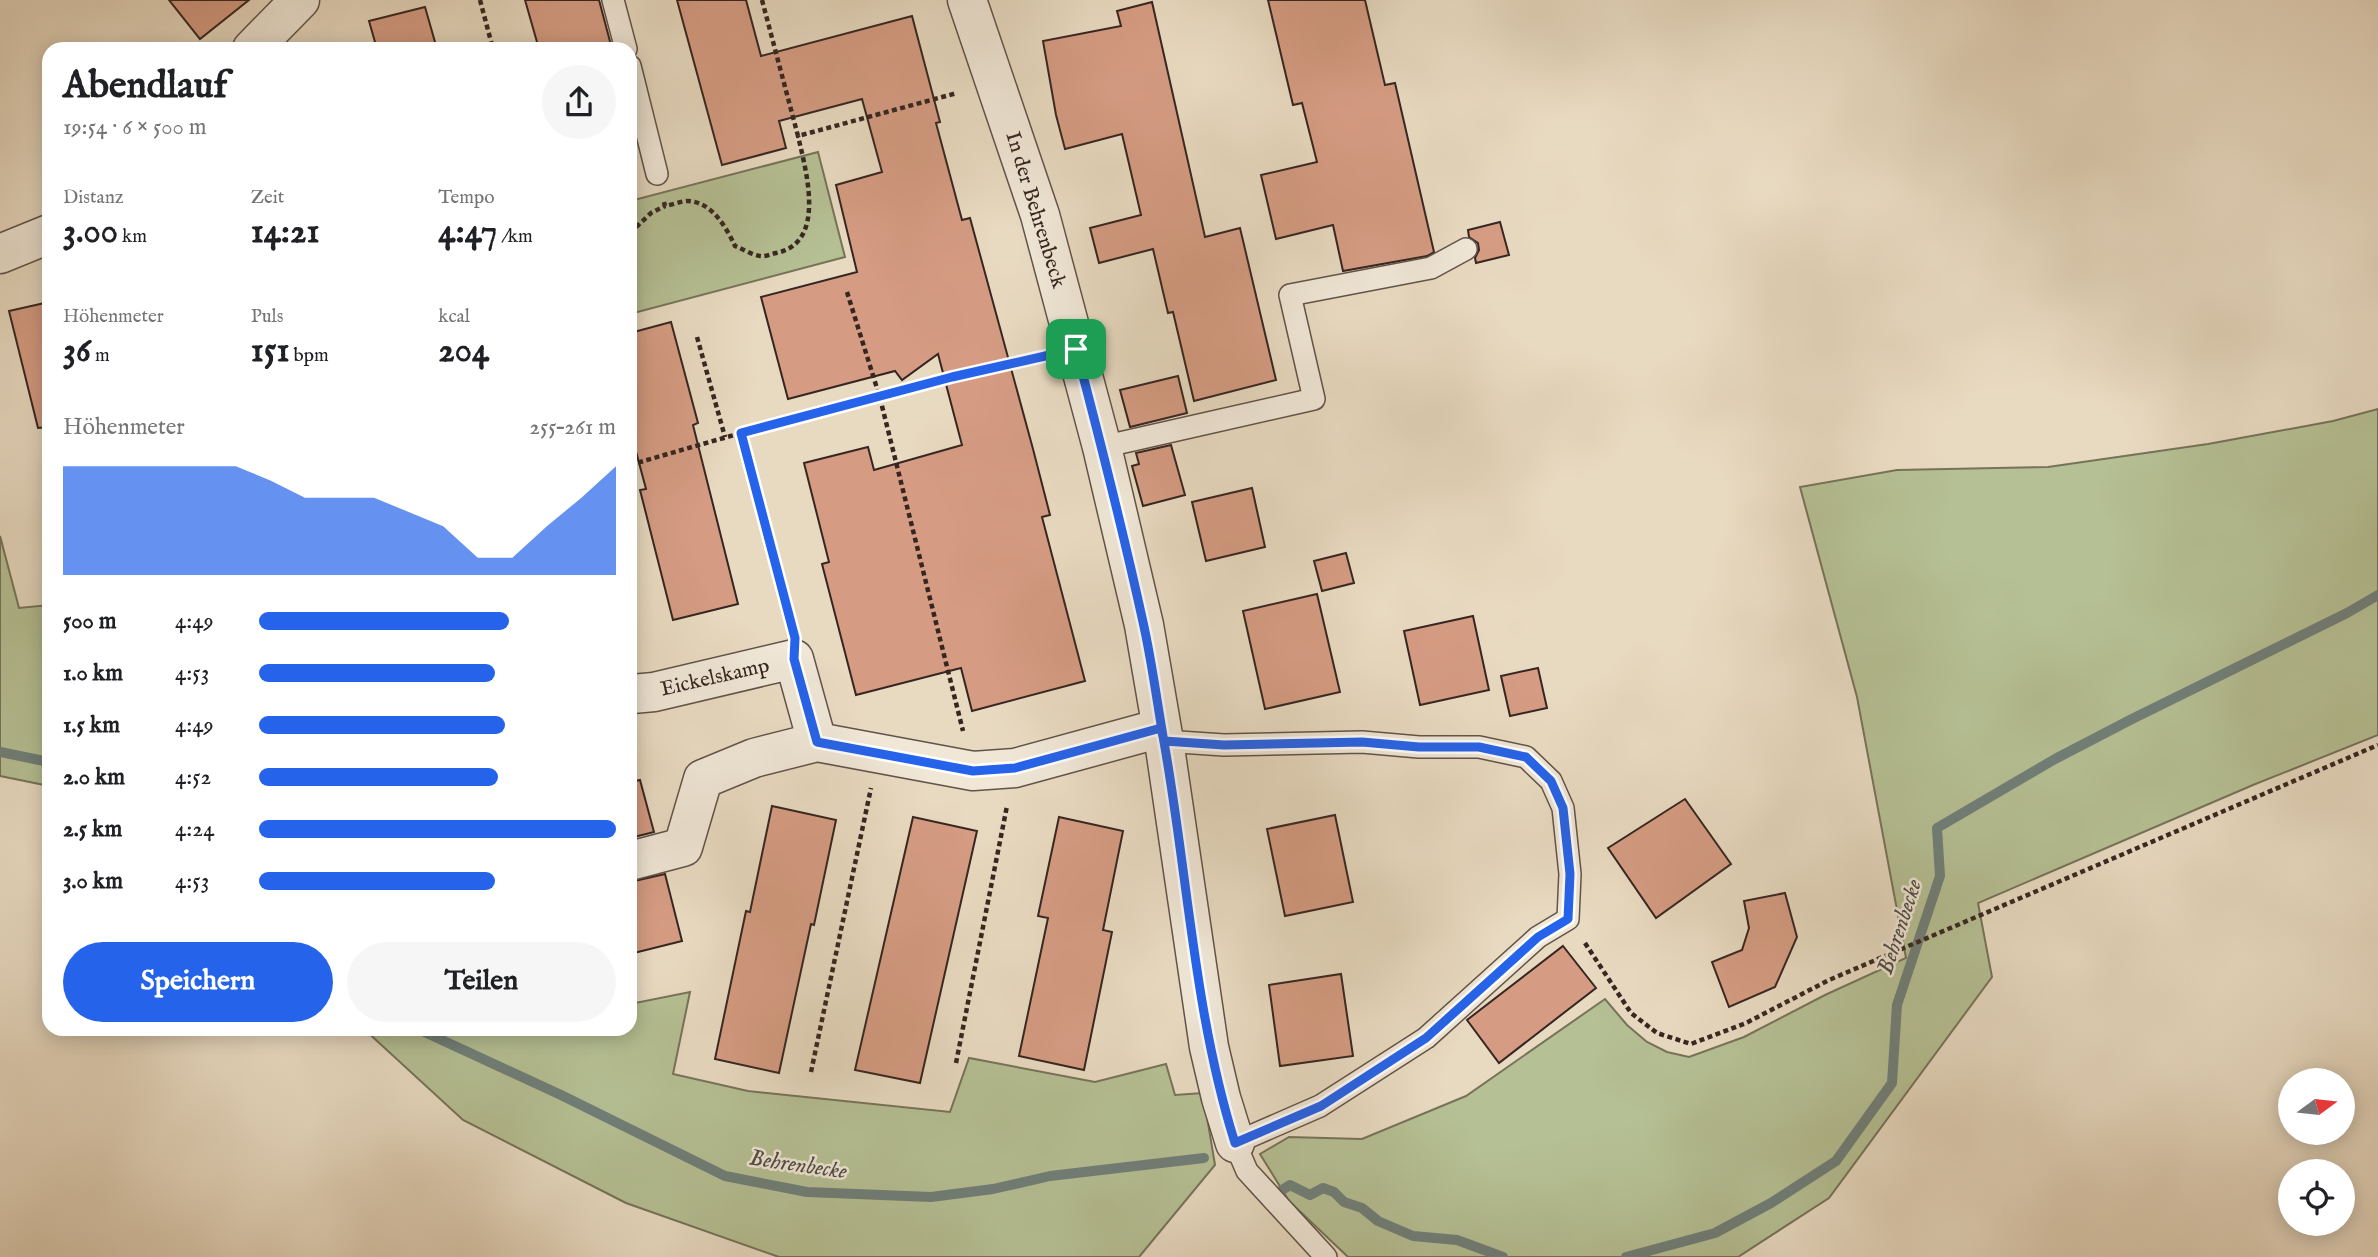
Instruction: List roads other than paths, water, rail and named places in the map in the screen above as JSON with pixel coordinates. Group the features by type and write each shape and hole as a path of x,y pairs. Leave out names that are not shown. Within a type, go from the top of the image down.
{"street":[{"path":"259,42 300,0"},
{"name":"In der Behrenbeck","path":"967,0 1040,215 1102,447 1144,625 1209,1047 1235,1143"},
{"path":"0,254 42,237"},
{"name":"Eickelskamp","path":"637,694 654,692 794,659 817,742"},
{"path":"637,859 683,846 703,779 754,758 817,742 973,771 1015,768 1163,735"}],"lane":[{"path":"613,0 624,42"},
{"path":"637,94 657,174"},
{"path":"1102,447 1314,399 1290,295 1431,268 1466,249"},
{"path":"1163,735 1224,745 1362,742 1419,747 1479,747 1526,757 1551,781 1563,808 1570,874 1568,919 1538,937 1426,1038 1321,1106 1235,1143"},
{"name":"In der Behrenbeck","path":"1235,1143 1247,1171 1326,1257"}],"waterway":[{"name":"Behrenbecke","path":"1626,1257 1715,1233 1771,1203 1836,1161 1892,1083 1897,1005 1940,876 1937,828 2055,759 2378,595"},
{"name":"Behrenbecke","path":"0,752 42,761"},
{"name":"Behrenbecke","path":"433,1036 725,1176 807,1192 931,1197 993,1189 1050,1176 1204,1158"},
{"name":"Behrenbecke","path":"1279,1192 1290,1185 1310,1195 1323,1188 1334,1192 1344,1202 1362,1208 1378,1221 1413,1236 1457,1240 1503,1257"}]}
